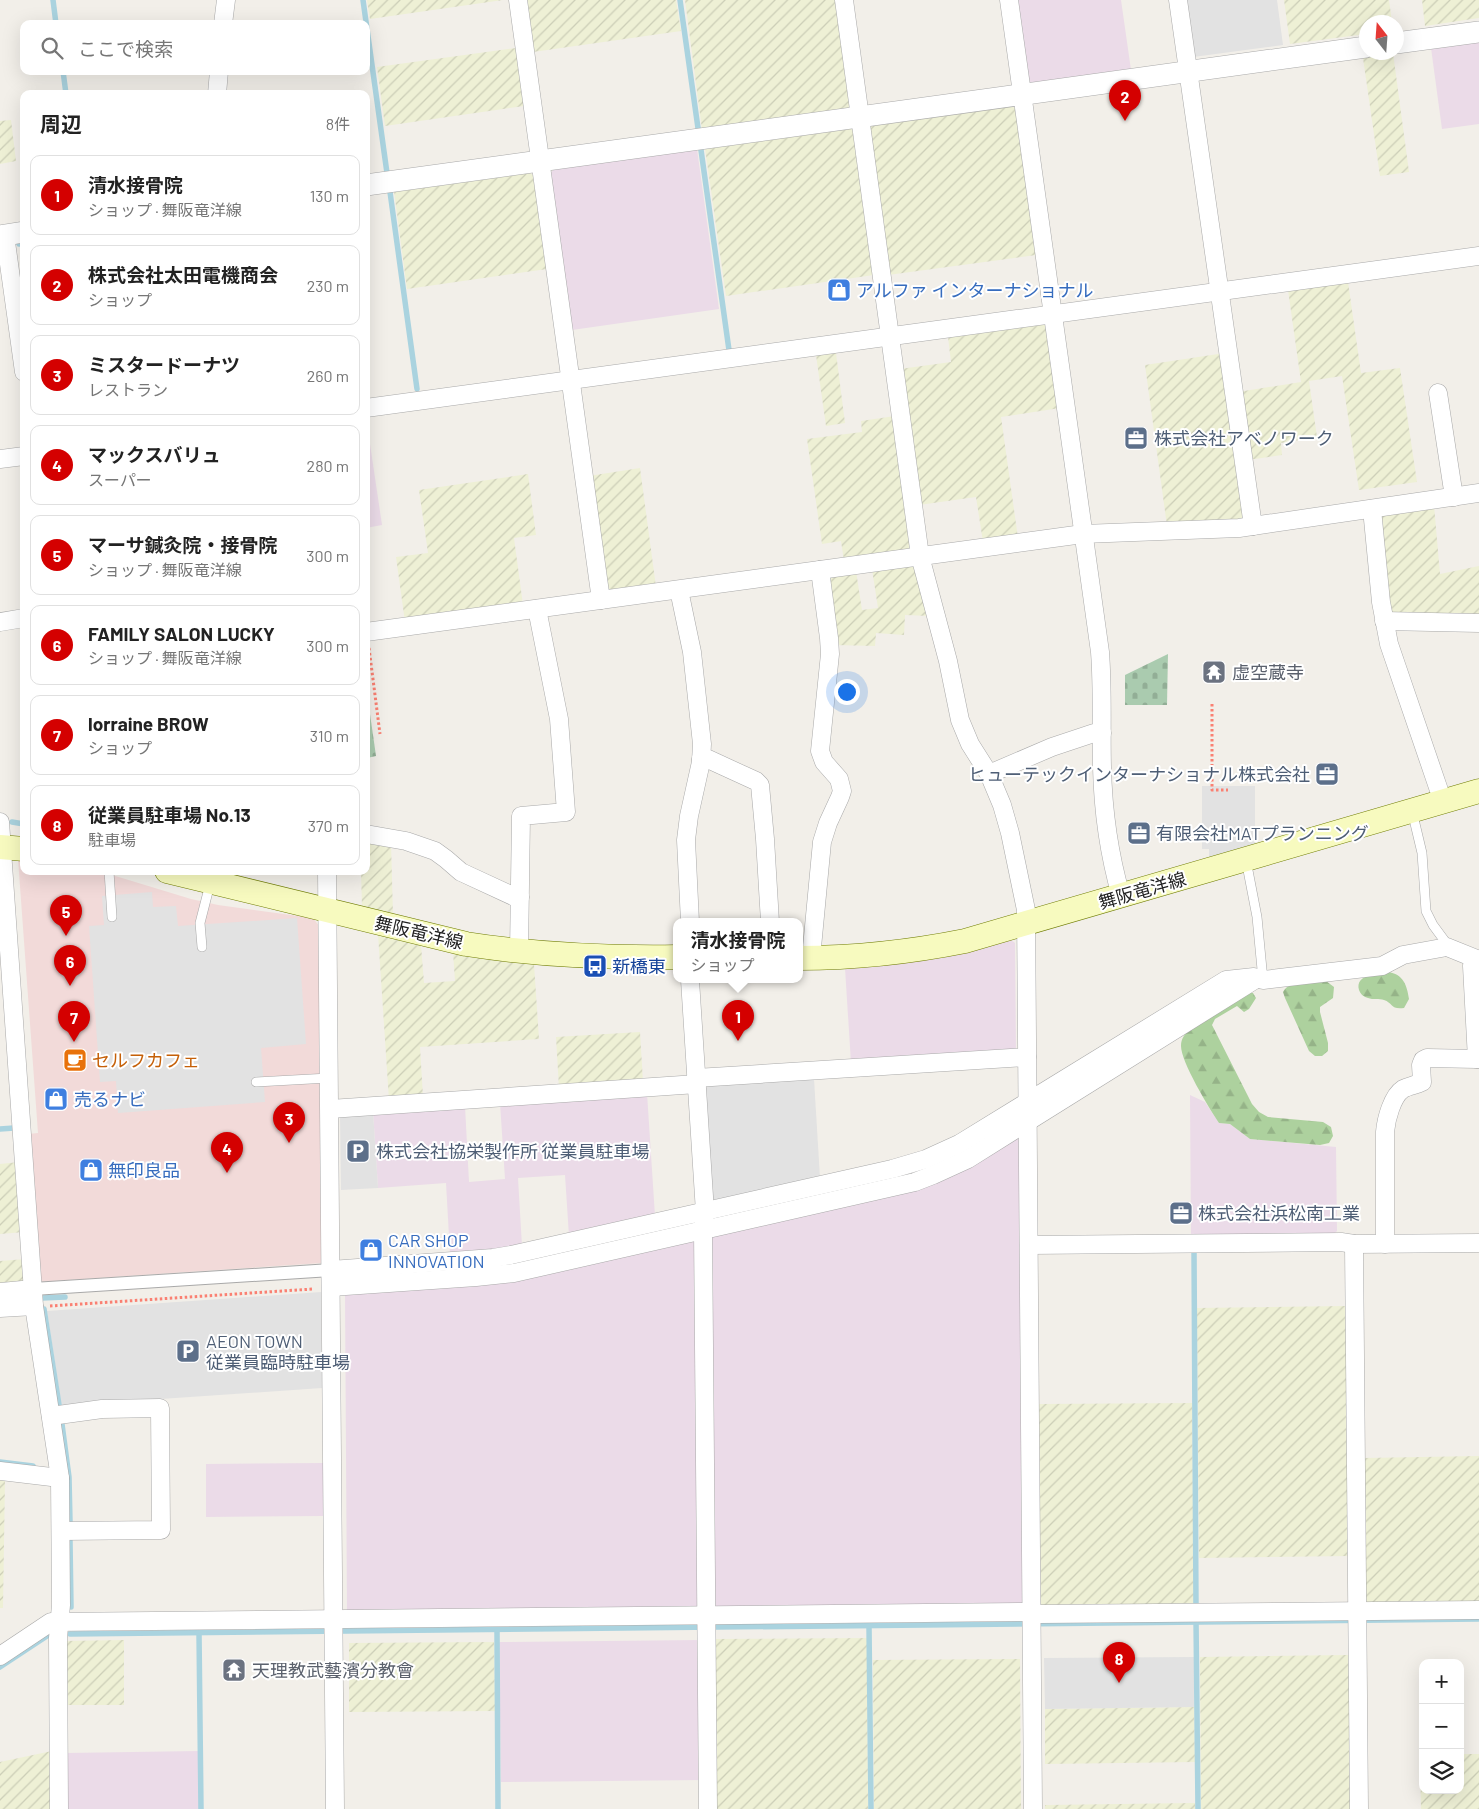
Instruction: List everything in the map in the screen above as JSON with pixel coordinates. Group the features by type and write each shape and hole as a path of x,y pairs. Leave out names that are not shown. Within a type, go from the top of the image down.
{"main road":[{"name":"舞阪竜洋線","path":"805,958 911,951 964,941 1479,791"},
{"name":"舞阪竜洋線","path":"183,875 444,939 519,952 582,956 673,957"}],"street":[{"path":"224,20 226,0"},
{"path":"518,0 601,600"},
{"path":"844,0 920,556 948,661 964,732 989,774 1002,805 1010,833 1026,910 1033,1809"},
{"path":"1009,0 1101,667 1106,826 1121,896"},
{"path":"1178,0 1253,526"},
{"path":"1404,42 1479,32"},
{"path":"370,184 1359,48"},
{"path":"217,90 219,75"},
{"path":"9,234 20,335"},
{"path":"370,407 1479,256"},
{"path":"1438,393 1454,497"},
{"path":"0,459 20,456"},
{"path":"370,632 1083,534 1239,528 1479,493"},
{"path":"1372,509 1384,621 1395,665 1443,802"},
{"path":"805,958 822,842 842,791 839,779 824,762 820,751 830,654 820,570"},
{"path":"680,590 695,669 701,727 701,759 687,834 690,918"},
{"path":"519,952 521,816 566,812 559,718 537,609"},
{"path":"0,622 20,619"},
{"path":"1384,621 1479,623"},
{"path":"989,774 1052,747 1094,733 1102,733"},
{"path":"701,759 708,759 756,781 760,785 770,918"},
{"path":"0,822 9,848 5,965 34,1301 60,1478 61,1605 58,1638 59,1809"},
{"path":"370,835 406,841 435,851 467,875 515,897 520,897"},
{"path":"327,875 335,1809"},
{"path":"0,1308 34,1301 331,1270 493,1258 529,1252 892,1169 926,1159 960,1144 1226,980 1254,977 1260,979 1382,966 1403,955 1447,947 1478,959 1472,966 1478,1059 1427,1058 1423,1060 1421,1065 1422,1082 1401,1091 1390,1108 1384,1132 1385,1244"},
{"path":"331,1287 495,1276 915,1182 968,1159 1260,979"},
{"path":"690,983 705,1212 703,1230 708,1809"},
{"path":"330,1109 1027,1057"},
{"path":"1029,1245 1341,1242 1354,1244 1479,1243"},
{"path":"1354,1244 1359,1809"},
{"path":"0,1292 34,1301"},
{"path":"51,1416 102,1408 160,1408 161,1530 61,1531"},
{"path":"0,1471 60,1478"},
{"path":"0,1656 51,1622 334,1627 1032,1620 1041,1614 1357,1617 1479,1610"}],"lane":[{"path":"1412,811 1422,853 1426,911 1433,925 1447,944 1447,947"},
{"path":"1246,860 1256,908 1260,979"},
{"path":"109,875 112,917"},
{"path":"202,947 200,923 211,882"},
{"path":"256,1082 329,1078"}],"path":[{"path":"370,656 380,734"},
{"path":"1212,704 1212,790 1228,790"},
{"path":"34,1301 331,1287"}],"shaded area":[{"path":"1015,0 1121,0 1131,70 1031,84 1026,80"},
{"path":"1185,0 1277,0 1283,45 1193,57"},
{"path":"1479,42 1479,124 1442,129 1431,48"},
{"path":"697,149 719,309 572,330 550,174 554,169"},
{"path":"370,444 382,525 370,527"},
{"path":"1202,786 1255,786 1255,847 1209,860 1209,849 1202,849"},
{"path":"18,859 20,859 20,875 112,875 191,899 218,905 313,918 320,927 322,1263 38,1282 28,1134 38,1133"},
{"path":"152,892 153,907 176,906 178,926 297,918 306,1044 261,1048 265,1102 118,1113 116,1081 100,1082 89,926 104,925 102,896"},
{"path":"1011,940 1015,943 1016,1052 851,1063 845,968"},
{"path":"814,1079 820,1178 711,1203 704,1090 708,1086"},
{"path":"647,1093 655,1216 569,1236 565,1175 518,1178 522,1246 450,1254 446,1183 378,1188 373,1112 465,1106 469,1182 505,1179 500,1103"},
{"path":"1190,1095 1205,1102 1219,1123 1230,1124 1250,1139 1336,1147 1337,1231 1333,1235 1191,1237"},
{"name":"株式会社協栄製作所 従業員駐車場","path":"373,1112 378,1188 341,1190 340,1114"},
{"path":"1021,1133 1025,1602 1020,1606 712,1609 709,1235 897,1192"},
{"path":"694,1238 698,1241 701,1606 697,1610 347,1613 345,1292"},
{"name":"AEON TOWN 従業員臨時駐車場","path":"321,1292 322,1388 102,1403 62,1409 47,1311"},
{"path":"323,1463 323,1516 206,1517 206,1464"},
{"path":"701,1640 702,1780 501,1782 499,1642"},
{"path":"1194,1657 1194,1707 1045,1709 1044,1658"},
{"path":"199,1751 199,1809 66,1809 66,1753"}],"green space":[{"path":"367,0 503,0 370,19"},
{"path":"526,0 676,0 681,31 533,52"},
{"path":"685,0 837,0 851,105 847,109 702,129"},
{"path":"1284,0 1389,0 1391,15 1359,15 1359,35 1290,44"},
{"path":"1422,0 1479,0 1479,18 1425,26"},
{"path":"516,48 524,106 385,126 377,67"},
{"path":"1363,60 1394,60 1409,172 1380,176"},
{"path":"1012,106 1016,109 1036,255 888,275 868,130 872,125"},
{"path":"11,120 16,161 0,164 0,121"},
{"path":"850,128 855,132 874,275 726,296 705,148"},
{"path":"529,172 534,176 547,269 407,289 394,191"},
{"path":"1348,282 1361,373 1400,368 1417,482 1359,490 1342,376 1309,381 1317,437 1281,443 1282,455 1248,460 1238,392 1301,382 1288,290"},
{"path":"1049,323 1060,408 1001,417 1018,538 983,542 976,497 919,505 900,369 951,362 948,337"},
{"path":"836,353 845,423 826,426 816,355"},
{"path":"1225,353 1244,523 1167,526 1145,365"},
{"path":"895,416 914,548 910,552 844,561 841,541 822,544 807,439 862,432 861,421"},
{"path":"640,468 656,587 610,594 605,590 589,476"},
{"path":"528,474 536,535 514,538 523,605 405,622 396,557 428,553 419,490"},
{"path":"1434,505 1440,574 1479,566 1479,619 1391,616 1378,518 1381,513"},
{"path":"912,563 918,567 930,616 905,615 904,635 876,633 875,646 834,645 825,575 856,571 862,610 878,608 872,569"},
{"path":"1168,654 1167,705 1125,705 1125,675"},
{"path":"370,714 376,756 370,757"},
{"path":"370,839 391,842 393,915 362,908 361,875 370,875"},
{"path":"378,934 421,945 424,983 455,981 453,952 488,959 534,964 539,1039 420,1047 423,1097 389,1100"},
{"path":"1388,972 1401,978 1407,989 1409,999 1404,1008 1394,1007 1382,999 1365,997 1359,990 1360,981 1364,978 1373,974"},
{"path":"1326,981 1334,987 1333,998 1320,1007 1328,1051 1322,1056 1315,1056 1309,1051 1283,992 1286,988 1296,983"},
{"path":"1249,993 1253,993 1256,998 1249,1009 1244,1012 1237,1006 1215,1019 1212,1025 1252,1104 1259,1112 1268,1117 1323,1122 1331,1127 1333,1136 1329,1143 1320,1145 1250,1139 1230,1124 1219,1123 1196,1085 1182,1053 1181,1043 1184,1036 1190,1029"},
{"path":"640,1032 643,1082 559,1088 556,1037"},
{"path":"19,1162 24,1232 0,1234 0,1164"},
{"path":"26,1259 27,1284 0,1286 0,1261"},
{"path":"1347,1306 1349,1556 1199,1558 1197,1308"},
{"path":"1192,1403 1194,1604 1041,1606 1039,1404"},
{"path":"1479,1456 1479,1601 1366,1603 1364,1458"},
{"path":"0,1478 5,1479 3,1608 0,1608"},
{"path":"867,1638 868,1809 713,1809 712,1639"},
{"path":"124,1640 124,1705 66,1705 65,1641"},
{"path":"494,1642 495,1711 349,1712 349,1643"},
{"path":"1349,1655 1351,1809 1201,1809 1200,1657"},
{"path":"1020,1659 1021,1809 874,1809 873,1660"},
{"path":"1194,1707 1195,1762 1045,1764 1045,1709"},
{"path":"52,1751 52,1809 0,1809 0,1762"},
{"path":"1464,1754 1479,1754 1479,1809 1421,1809 1421,1794 1464,1794"},
{"path":"1195,1803 1195,1809 1045,1809 1045,1805"}],"waterway":[{"path":"53,0 56,20"},
{"path":"363,0 366,20"},
{"path":"680,0 698,128"},
{"path":"370,50 387,173"},
{"path":"64,75 65,90"},
{"path":"701,150 729,350"},
{"path":"390,192 417,389"},
{"path":"12,822 20,823"},
{"path":"0,1129 14,1128"},
{"path":"1194,1250 1196,1608"},
{"path":"42,1298 65,1297"},
{"path":"44,1309 59,1405"},
{"path":"62,1424 69,1477 70,1522"},
{"path":"0,1462 33,1466"},
{"path":"70,1541 71,1607"},
{"path":"1196,1619 1198,1809"},
{"path":"70,1634 1479,1619"},
{"path":"869,1626 871,1809"},
{"path":"497,1630 498,1809"},
{"path":"199,1633 201,1809"},
{"path":"0,1667 47,1636"}],"place":[{"name":"株式会社太田電機商会","path":"1125,121"},
{"name":"アルファ インターナショナル","path":"839,290"},
{"name":"株式会社アベノワーク","path":"1136,438"},
{"name":"虚空蔵寺","path":"1214,672"},
{"name":"ヒューテックインターナショナル株式会社","path":"1327,774"},
{"name":"有限会社MATプランニング","path":"1139,833"},
{"name":"マーサ鍼灸院・接骨院","path":"66,936"},
{"name":"新橋東","path":"595,966"},
{"name":"FAMILY SALON LUCKY","path":"70,986"},
{"name":"清水接骨院","path":"738,1041"},
{"name":"lorraine BROW","path":"74,1042"},
{"name":"セルフカフェ","path":"75,1060"},
{"name":"売るナビ","path":"56,1099"},
{"name":"ミスタードーナツ","path":"289,1143"},
{"name":"株式会社協栄製作所 従業員駐車場","path":"358,1151"},
{"name":"無印良品","path":"91,1170"},
{"name":"マックスバリュ","path":"227,1173"},
{"name":"株式会社浜松南工業","path":"1181,1213"},
{"name":"CAR SHOP INNOVATION","path":"371,1250"},
{"name":"AEON TOWN 従業員臨時駐車場","path":"188,1351"},
{"name":"天理教武藝濱分教會","path":"234,1670"},
{"name":"従業員駐車場 No.13","path":"1119,1683"}]}
